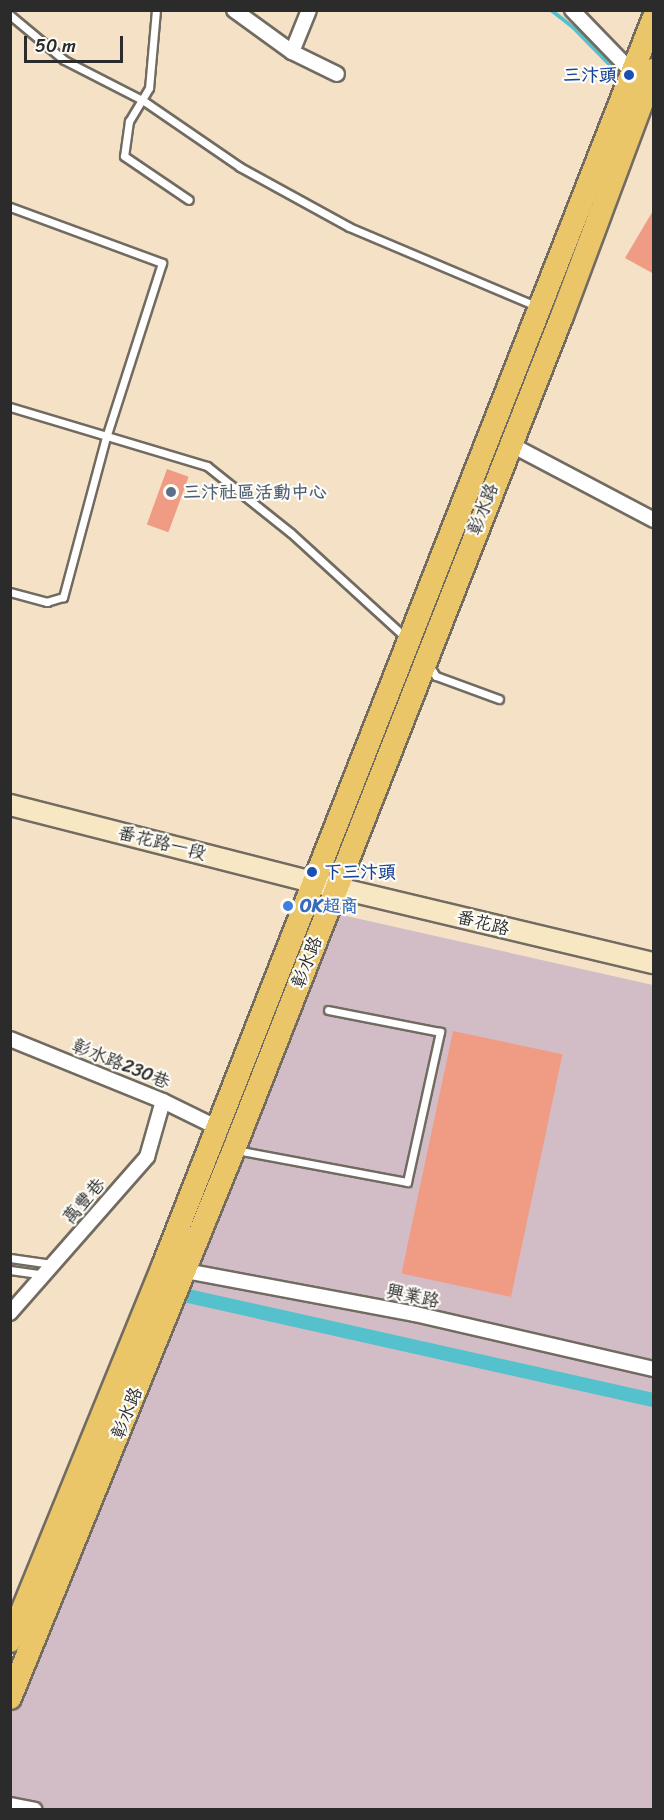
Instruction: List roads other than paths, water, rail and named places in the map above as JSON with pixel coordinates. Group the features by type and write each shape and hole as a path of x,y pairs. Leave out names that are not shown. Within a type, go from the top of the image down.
{"main road":[{"path":"646,81 654,16"},
{"name":"彰水路","path":"10,1698 234,1149 336,886 417,649 540,307 646,81"},
{"name":"彰水路","path":"10,1641 163,1266 313,882 562,316 646,81"},
{"name":"番花路一段","path":"10,805 313,882"},
{"name":"番花路","path":"313,882 654,963"}],"street":[{"path":"234,10 292,52 337,74"},
{"path":"292,52 309,10"},
{"path":"572,10 646,81"},
{"path":"508,443 654,520"},
{"name":"彰水路230巷","path":"10,1039 163,1101 216,1127"},
{"name":"萬豐巷","path":"10,1313 147,1157 163,1101"},
{"name":"興業路","path":"163,1266 415,1314 654,1369"},
{"path":"10,1805 35,1809"}],"lane":[{"path":"156,10 149,88 144,101 129,121 124,156 189,200"},
{"path":"10,15 64,60 144,101 240,167 349,227 562,316"},
{"path":"10,207 162,264 106,437 63,597 47,602 10,592"},
{"path":"10,407 207,466 291,533 417,649 436,676 499,699"},
{"path":"234,1149 407,1182 440,1032 328,1010"},
{"path":"10,1258 55,1264"},
{"path":"10,1270 44,1275"}],"waterway":[{"path":"551,10 573,27 622,77"},
{"path":"188,1296 654,1400"}],"place":[{"name":"三汴頭","path":"629,75"},
{"name":"三汴社區活動中心","path":"171,492"},
{"name":"下三汴頭","path":"312,872"},
{"name":"OK超商","path":"288,906"}]}
